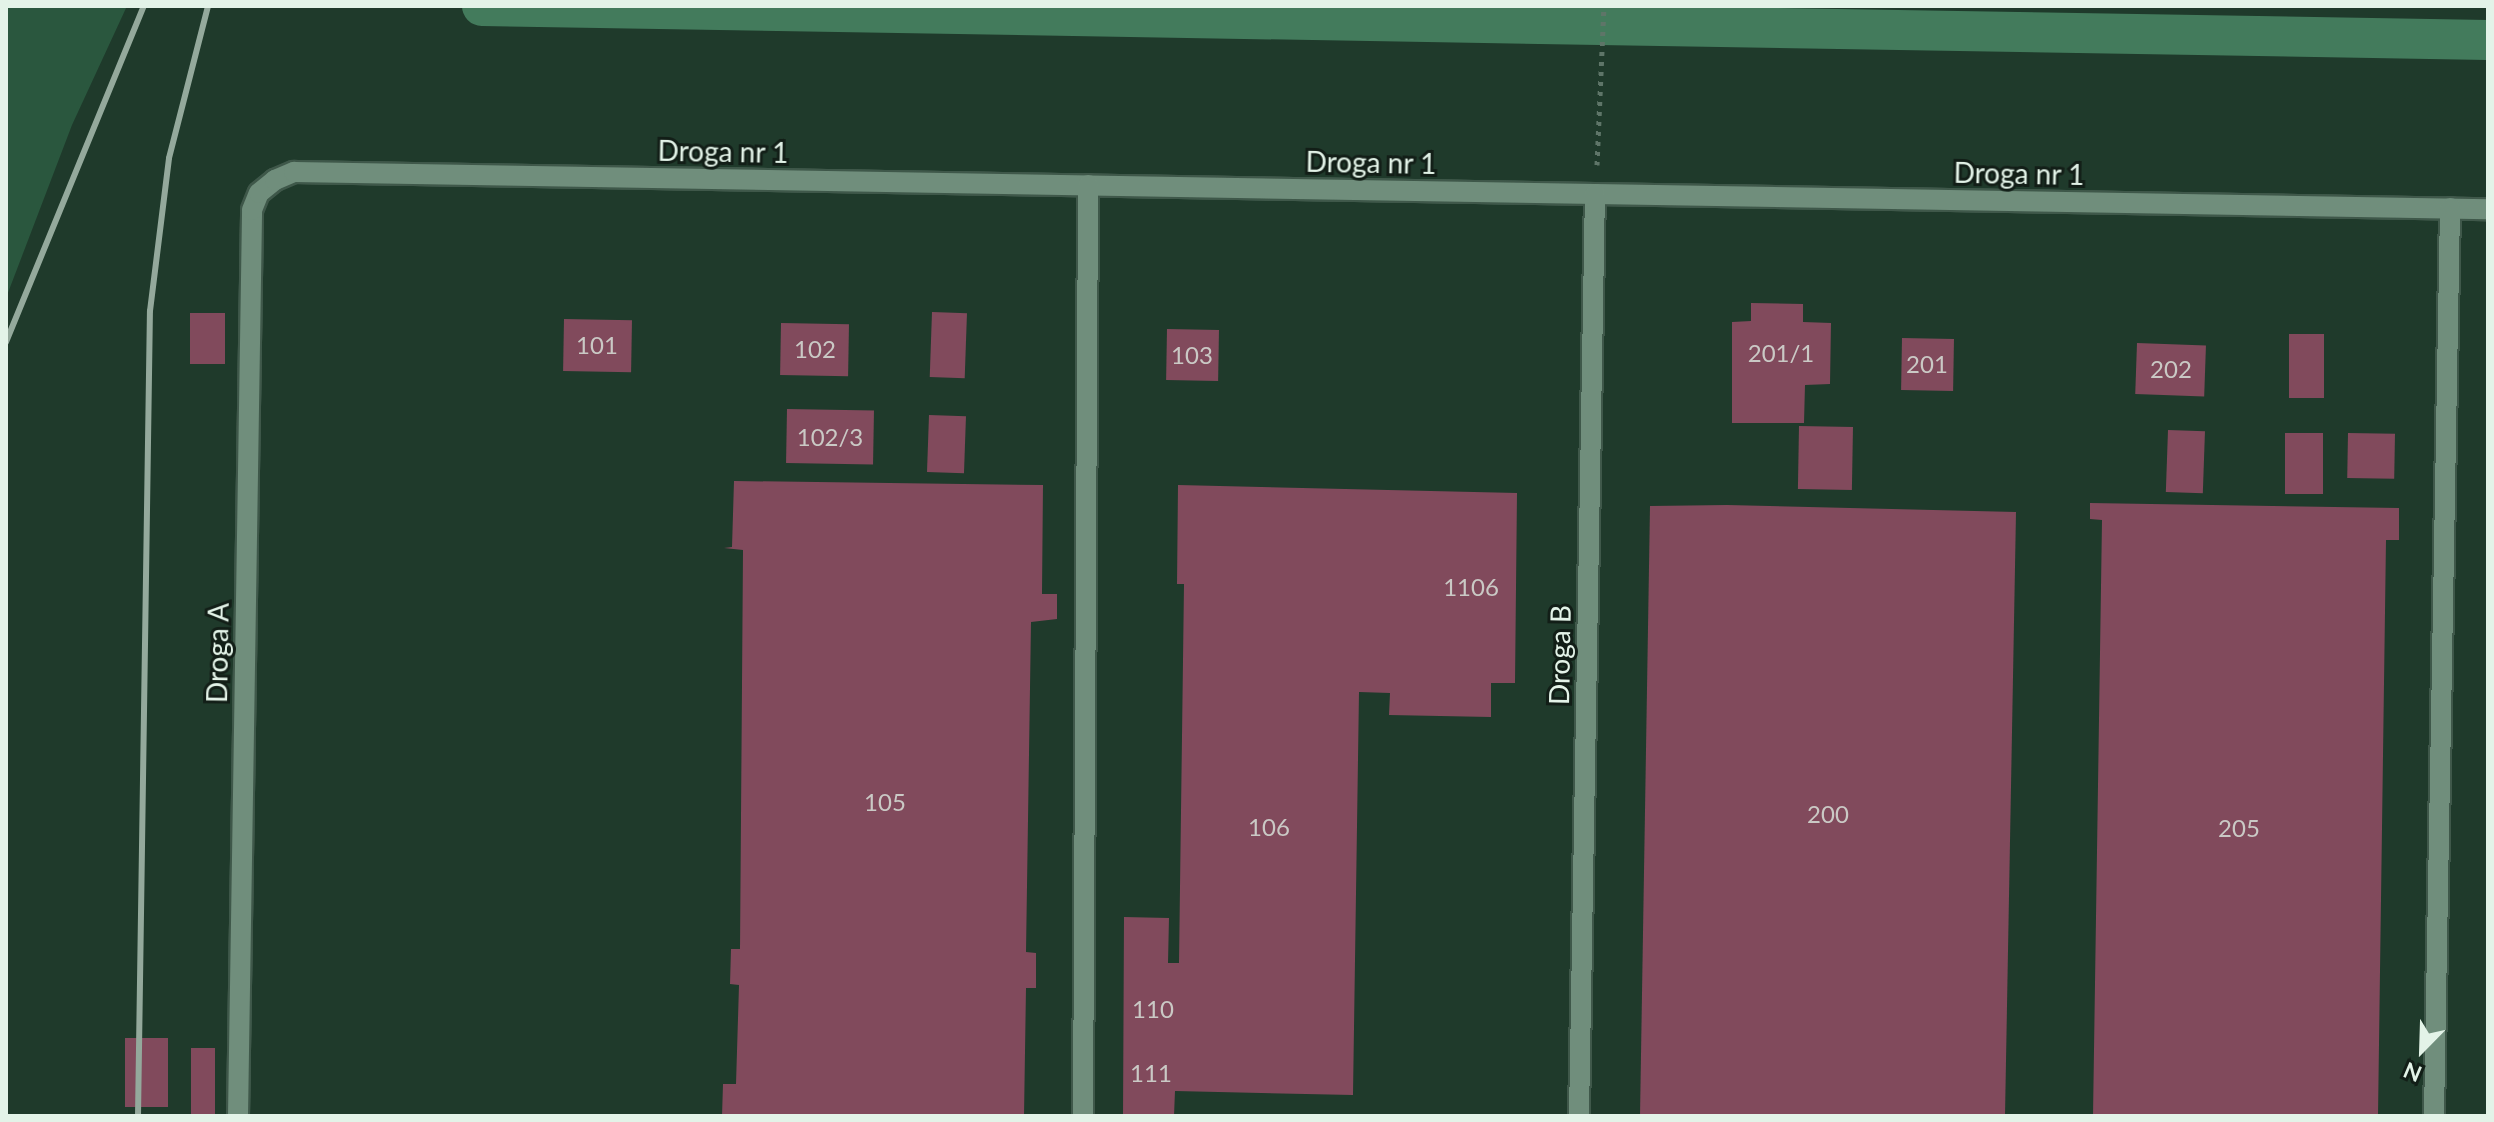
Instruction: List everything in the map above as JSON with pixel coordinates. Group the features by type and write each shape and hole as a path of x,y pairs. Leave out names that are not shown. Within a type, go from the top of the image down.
{"lane":[{"name":"Droga nr 1","path":"259,193 294,172 2488,209"},
{"path":"1083,1116 1088,185"},
{"name":"Droga A","path":"238,1116 252,210 259,193"},
{"name":"Droga B","path":"1579,1116 1595,194"},
{"path":"2434,1116 2450,208"}],"path":[{"path":"1595,194 1604,6"}],"green space":[{"path":"6,6 127,6 72,125 6,298"}],"building":[{"path":"1751,303 1803,304 1803,322 1831,323 1830,384 1805,385 1804,423 1732,423 1732,322 1751,321"},
{"path":"932,312 967,313 965,378 930,377"},
{"path":"190,313 225,313 225,364 190,364"},
{"path":"564,319 632,320 631,372 563,371"},
{"path":"781,323 849,324 848,376 780,375"},
{"path":"1167,329 1219,330 1218,381 1166,380"},
{"path":"2289,334 2324,334 2324,398 2289,398"},
{"path":"1902,338 1954,339 1953,391 1901,390"},
{"path":"2137,343 2206,345 2204,396 2135,394"},
{"path":"787,409 874,411 873,465 786,463"},
{"path":"929,415 966,416 964,473 927,472"},
{"path":"1799,426 1853,427 1852,490 1798,489"},
{"path":"2168,430 2205,431 2203,493 2166,492"},
{"path":"2285,433 2323,433 2323,494 2285,494"},
{"path":"2348,433 2395,434 2394,479 2347,478"},
{"path":"734,481 1043,485 1042,594 1057,594 1057,619 1031,622 1026,952 1036,953 1036,988 1026,988 1024,1116 722,1116 723,1084 736,1084 739,985 730,984 731,949 740,949 743,550 724,548 732,547"},
{"path":"1178,485 1517,493 1515,683 1491,683 1491,717 1389,715 1390,693 1359,692 1353,1095 1175,1091 1174,1116 1123,1116 1124,917 1169,918 1168,963 1179,963 1184,584 1177,584"},
{"path":"2090,503 2399,508 2399,540 2386,540 2378,1116 2093,1116 2102,520 2090,519"},
{"path":"1650,506 2016,512 2005,1116 1640,1116"},
{"path":"125,1038 168,1038 168,1107 125,1107"},
{"path":"191,1048 215,1048 215,1116 191,1116"}],"waterway":[{"path":"482,6 2488,40"}],"railway":[{"path":"6,342 144,6"},
{"path":"138,1116 150,311 169,158 208,6"}]}
